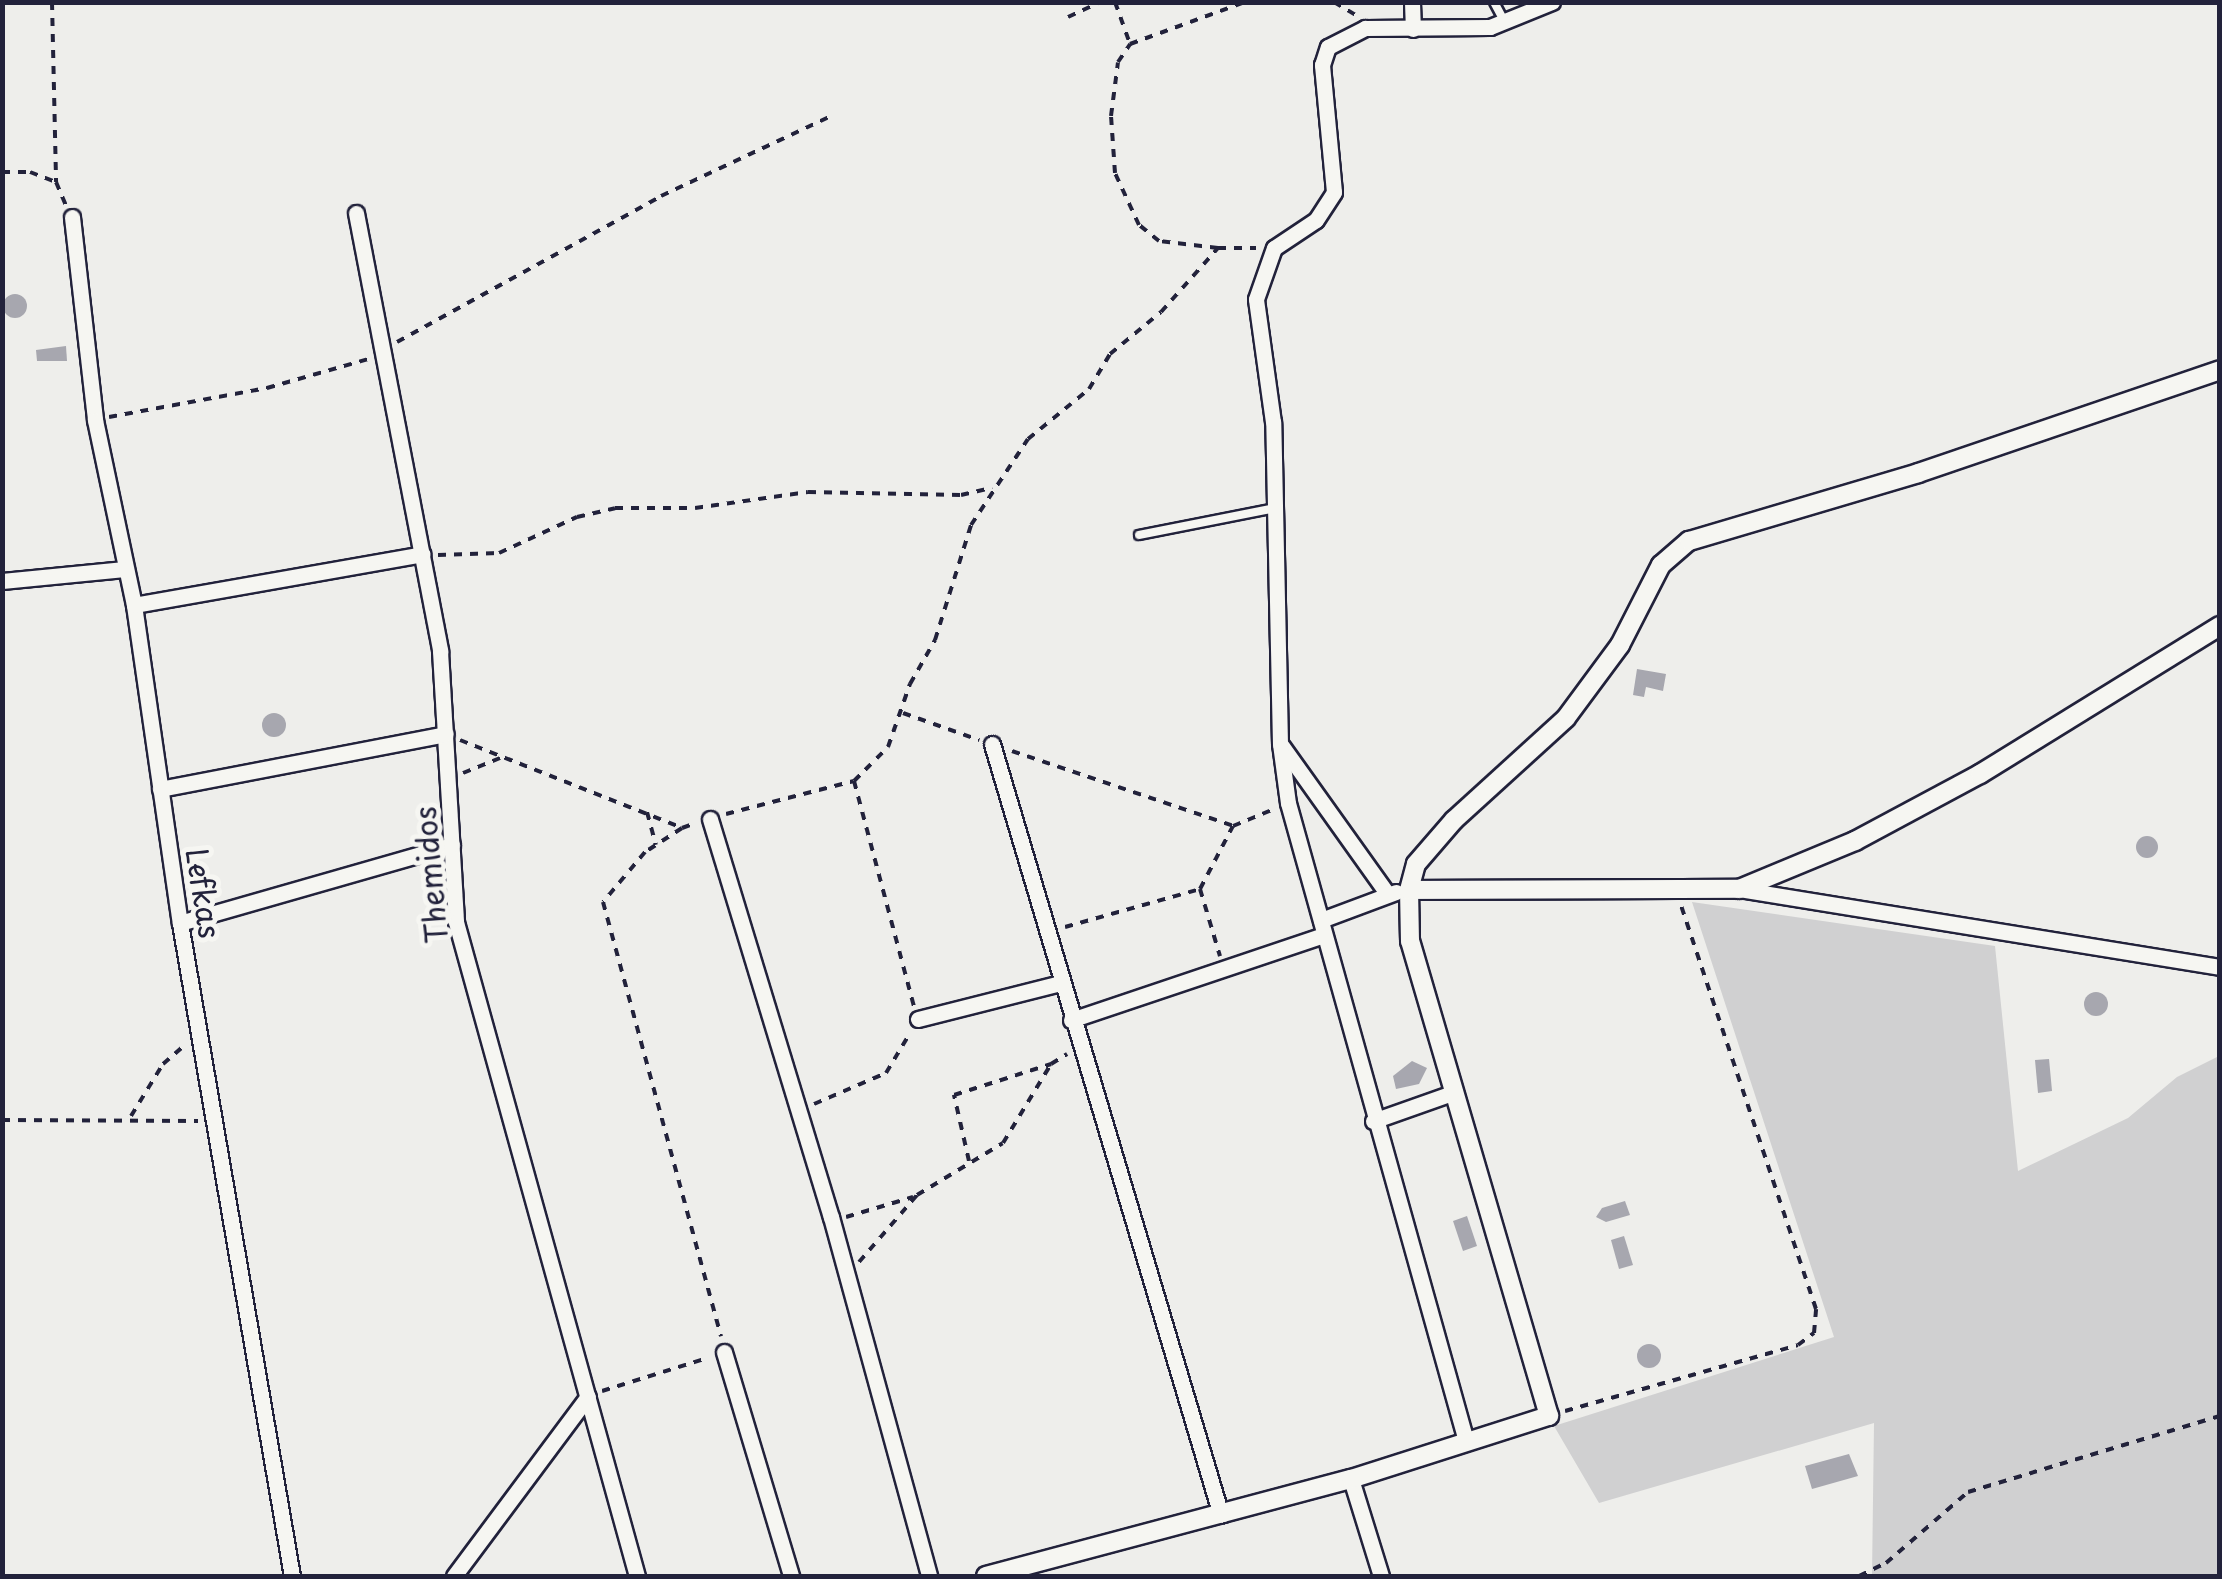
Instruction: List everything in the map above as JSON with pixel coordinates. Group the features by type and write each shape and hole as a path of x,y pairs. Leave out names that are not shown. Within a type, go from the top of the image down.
{"street":[{"path":"1412,2 1413,29"},
{"path":"1466,1442 1373,1121 1288,803 1280,744 1273,422 1256,300 1274,248 1316,220 1334,192 1322,64 1328,47 1365,28 1505,23 1552,2"},
{"name":"Themidos","path":"356,213 423,554 446,734 456,922 638,1576"},
{"name":"Lefkas","path":"72,218 95,420 134,605 180,923 292,1576"},
{"path":"986,1576 1351,1479 1548,1416 1410,940 1409,890 1416,864 1454,820 1566,718 1620,645 1661,564 1689,542 1918,473 2220,370"},
{"path":"134,605 423,554"},
{"path":"2,581 124,569"},
{"path":"1740,890 1855,841 1980,774 2220,626"},
{"path":"160,789 446,734"},
{"path":"992,744 1220,1514"},
{"path":"1280,744 1388,893"},
{"path":"710,819 795,1111 831,1216 929,1576"},
{"path":"180,923 452,845"},
{"path":"1071,1020 1322,928 1388,893 1409,890 1740,890 2220,967"},
{"path":"918,1020 1060,982"},
{"path":"1373,1121 1456,1092"},
{"path":"724,1352 791,1576"},
{"path":"454,1576 588,1396"},
{"path":"1351,1479 1381,1576"}],"lane":[{"path":"1494,2 1505,23"},
{"path":"1139,535 1274,508"}],"path":[{"path":"52,2 56,182 72,218"},
{"path":"1068,17 1100,2"},
{"path":"1115,2 1130,44"},
{"path":"1245,2 1130,44 1118,62 1112,116 1124,203 1159,240 1218,248 1274,248"},
{"path":"95,420 266,388 384,355 411,328 661,196 830,116"},
{"path":"2,172 30,172 56,182"},
{"path":"588,1396 724,1352 603,902 656,845 682,828 854,781 888,747 904,713 970,525 992,488 1028,439 1089,389 1110,354 1161,312 1218,248"},
{"path":"423,554 498,553 578,516 615,508 695,508 808,492 961,494 992,488"},
{"path":"904,713 1233,826"},
{"path":"446,734 682,828"},
{"path":"449,794 463,773 500,758"},
{"path":"795,1111 886,1073 918,1020 854,781"},
{"path":"1223,965 1200,889 1233,826 1288,803"},
{"path":"647,812 656,845"},
{"path":"1045,932 1200,889"},
{"path":"1548,1416 1798,1345 1814,1334 1816,1309 1677,892"},
{"path":"130,1116 163,1064 200,1034"},
{"path":"970,1161 954,1095 1051,1064 1080,1046"},
{"path":"831,1216 878,1211 917,1196 970,1161 1011,1132 1051,1064"},
{"path":"2,1120 190,1118 217,1128"},
{"path":"848,1278 917,1196"},
{"path":"1859,1576 1897,1555 1968,1492 2220,1416"}],"shaded area":[{"path":"15,294 27,306 15,318 3,306"},
{"path":"66,346 67,361 37,361 36,350"},
{"path":"1637,669 1666,674 1663,691 1646,687 1644,697 1633,695"},
{"path":"274,713 286,725 274,737 262,725"},
{"path":"2143,836 2151,836 2158,847 2151,858 2143,858 2136,851 2136,843"},
{"path":"1692,902 1995,946 2018,1171 2128,1118 2177,1077 2219,1056 2219,1576 1872,1576 1874,1423 1599,1503 1554,1426 1834,1337"},
{"path":"2096,992 2105,995 2105,1013 2096,1016 2087,1013 2084,1004 2087,995"},
{"path":"2049,1059 2052,1091 2038,1093 2035,1060"},
{"path":"1412,1061 1427,1068 1419,1084 1396,1089 1393,1076"},
{"path":"1625,1201 1630,1215 1606,1222 1596,1217 1602,1208"},
{"path":"1467,1216 1477,1246 1463,1251 1453,1221"},
{"path":"1624,1236 1633,1265 1619,1269 1611,1240"},
{"path":"1649,1344 1661,1356 1649,1368 1637,1356"},
{"path":"1849,1454 1858,1476 1812,1489 1805,1466"}]}
